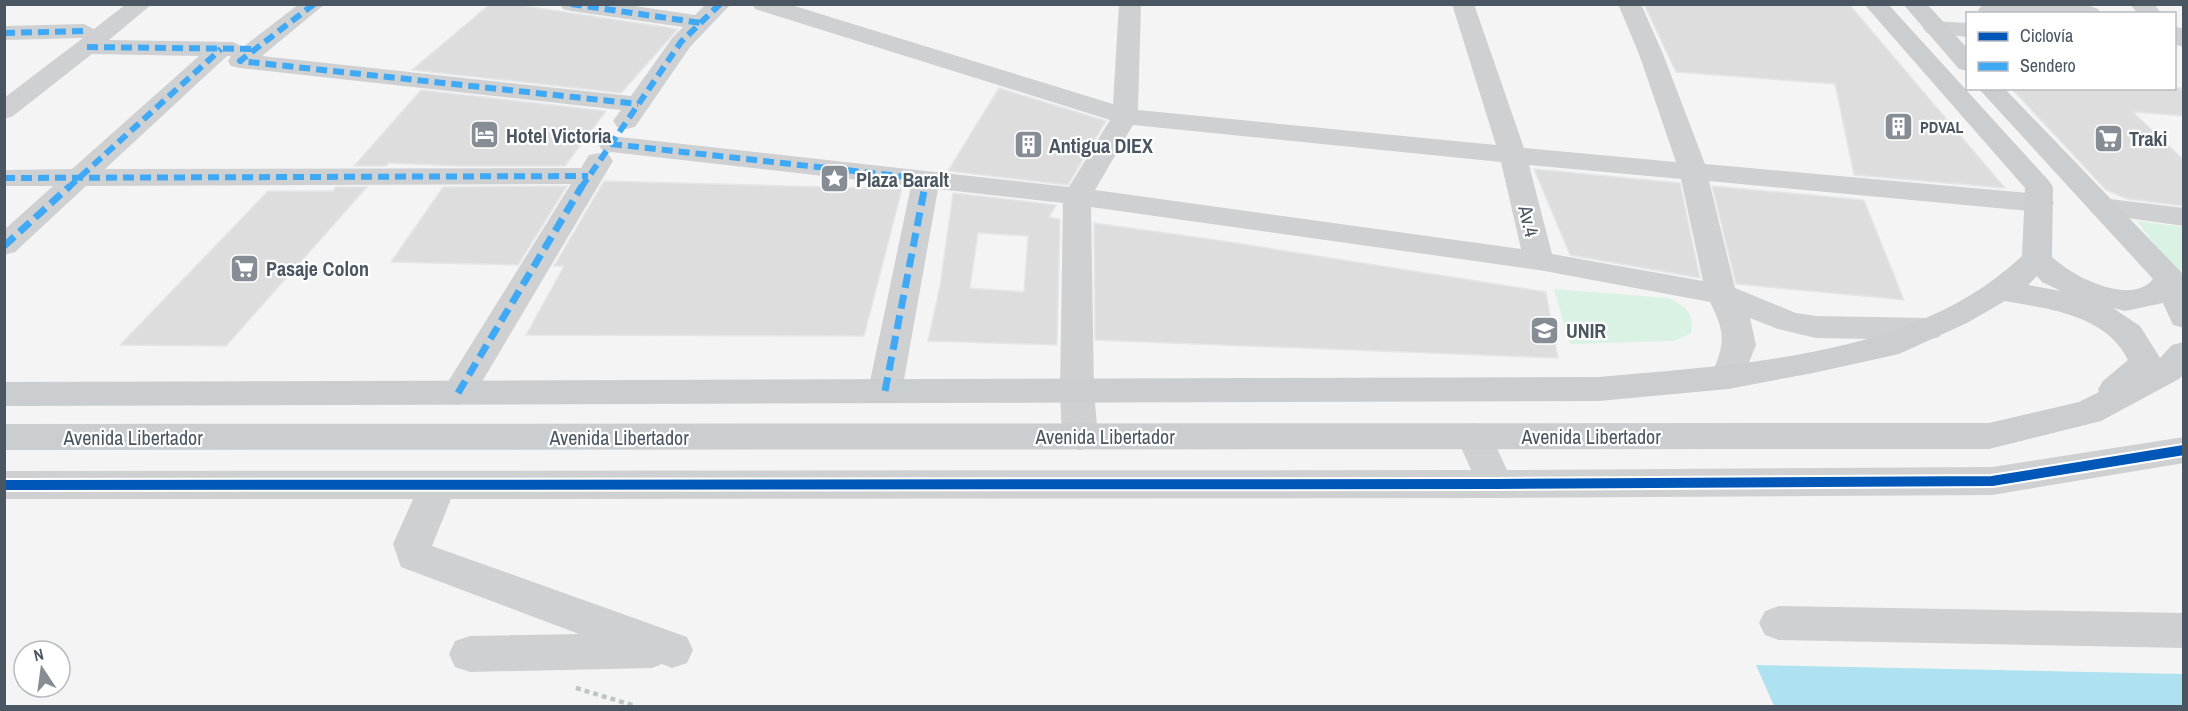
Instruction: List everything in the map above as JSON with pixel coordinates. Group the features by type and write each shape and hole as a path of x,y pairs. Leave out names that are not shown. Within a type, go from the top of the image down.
{"main road":[{"path":"4,394 1599,389 1728,377 1813,362 1899,343 2011,285 2037,259 2039,187 1875,4"},
{"path":"1914,4 1966,62"},
{"path":"1992,90 2170,279 2184,318"},
{"path":"2037,259 2053,275 2085,291 2125,302 2158,294 2170,279"},
{"path":"2001,290 2062,302 2097,313 2130,335 2145,363 2089,412"},
{"name":"Avenida Libertador","path":"4,437 1989,436 2089,412 2167,371 2184,353"}],"street":[{"path":"4,111 86,39 118,4"},
{"path":"4,92 141,4"},
{"path":"314,4 240,61 638,104"},
{"path":"571,4 711,14"},
{"path":"763,4 1125,116 1513,155 2040,203"},
{"path":"1080,436 1077,391 1077,196 1125,116 1130,4"},
{"name":"Av.4","path":"1464,4 1513,155 1539,261 1720,294 1789,322 1816,327 1928,329"},
{"path":"1629,4 1651,54 1693,170 1720,294 1734,318 1740,345 1728,377"},
{"path":"1991,12 1989,10 1998,7 2041,10 2076,9 2084,12"},
{"path":"458,393 588,176 681,42 711,14"},
{"path":"1935,28 1966,30"},
{"path":"4,33 221,49 255,49"},
{"path":"4,246 221,49"},
{"path":"611,144 1077,196 1539,261"},
{"path":"4,178 588,176"},
{"path":"885,391 926,179"},
{"path":"2102,207 2184,217"},
{"path":"1474,436 1495,484"},
{"path":"4,485 1495,484 1992,481 2182,449"},
{"path":"438,485 412,544 415,556 672,650 470,654"},
{"path":"1779,623 2184,631"}],"green space":[{"path":"2137,221 2183,227 2183,281"},
{"path":"1554,289 1668,298 1684,307 1690,315 1691,333 1674,341 1570,344"}],"water":[{"path":"1756,665 2183,674 2183,706 1774,706"}],"building":[{"path":"490,4 512,4 678,29 621,93 412,70"},
{"name":"PDVAL","path":"1644,4 1849,4 2005,188 1854,175 1835,84 1676,72"},
{"name":"Antigua DIEX","path":"999,88 1106,121 1068,185 948,171"},
{"name":"Traki","path":"2176,88 2184,88 2184,116 2133,112 2184,160 2184,206 2127,199 2106,190 2013,90 2176,90"},
{"name":"Hotel Victoria","path":"421,90 606,111 565,166 458,166 389,163 386,166 354,166"},
{"path":"1534,169 1680,183 1700,278 1570,255"},
{"path":"604,181 902,189 864,336 526,335 564,266 554,266"},
{"path":"567,186 518,265 391,262 443,187"},
{"path":"1712,186 1864,200 1904,300 1736,284"},
{"name":"Pasaje Colon","path":"336,187 367,187 226,346 120,345 268,191 333,191"},
{"path":"953,193 1056,205 1049,217 1060,219 1057,345 928,341 940,286","holes":["978,233 1028,236 1024,292 970,288"]},
{"path":"1094,223 1546,292 1558,358 1095,340"}],"marked path":[{"path":"314,4 240,61 638,104"},
{"path":"571,4 701,23"},
{"path":"458,393 588,176 681,42 720,4"},
{"path":"4,33 84,31"},
{"path":"87,47 255,49"},
{"path":"4,246 221,49"},
{"path":"611,144 926,179 885,391"},
{"path":"4,178 588,176"}],"cycle path":[{"path":"4,485 1495,484 1992,481 2184,450"}],"place":[{"name":"PDVAL","path":"1899,127"},
{"name":"Hotel Victoria","path":"485,135"},
{"name":"Traki","path":"2108,138"},
{"name":"Antigua DIEX","path":"1028,145"},
{"name":"Plaza Baralt","path":"835,179"},
{"name":"Pasaje Colon","path":"245,268"},
{"name":"UNIR","path":"1545,330"}]}
